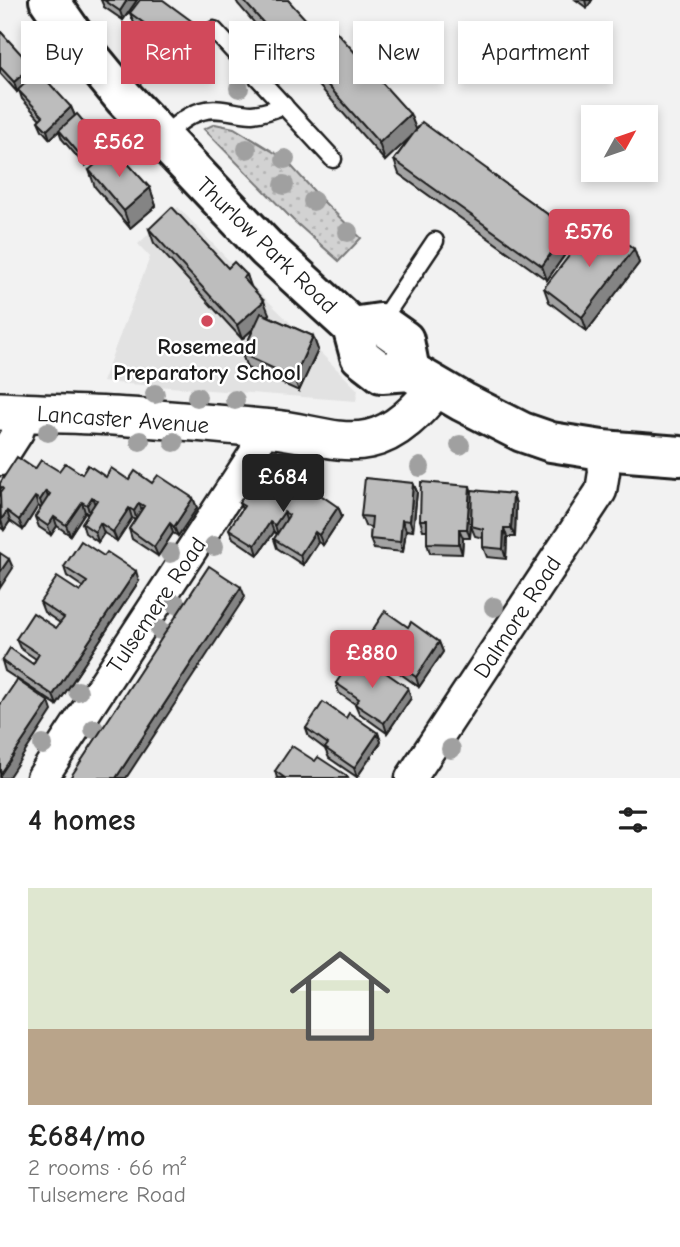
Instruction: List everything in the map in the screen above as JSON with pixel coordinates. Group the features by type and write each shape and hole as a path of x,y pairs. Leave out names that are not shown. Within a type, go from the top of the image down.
{"highway":[{"name":"Thurlow Park Road","path":"59,4 103,73 267,249 366,325 404,340 423,379"},
{"path":"423,379 532,435 551,442 602,450 680,456"}],"street":[{"name":"Lancaster Avenue","path":"11,412 130,417 259,428 343,440 368,439 389,431 409,416 423,379"},
{"path":"0,460 18,432 11,412"},
{"name":"Tulsemere Road","path":"42,778 255,453 259,428"},
{"name":"Dalmore Road","path":"411,778 600,491 604,472 602,450"}],"lane":[{"path":"215,31 333,159"},
{"path":"161,138 183,120 203,110 251,114 270,111 284,105"},
{"path":"366,325 435,241"}],"shaded area":[{"path":"215,124 234,128 285,159 361,238 339,261 293,220 204,129"},
{"name":"Rosemead Preparatory School","path":"178,207 358,390 356,401 102,382 150,257 138,244"}],"building":[{"path":"104,0 127,0 120,11"},
{"path":"140,0 163,0 192,21 141,21 130,13"},
{"path":"243,0 288,0 307,21 262,21"},
{"path":"0,31 21,54 21,76 14,82 0,67"},
{"path":"339,35 353,50 353,84 383,84 410,114 379,143 327,84 339,84"},
{"path":"24,84 50,84 71,107 47,130 38,121 43,116 18,90"},
{"path":"77,114 100,141 82,157 59,130"},
{"path":"422,122 568,229 542,266 394,160"},
{"path":"114,148 150,188 124,211 89,170"},
{"path":"172,207 228,268 234,262 247,275 243,278 264,301 237,325 149,229"},
{"path":"597,220 634,249 582,317 544,288"},
{"path":"261,313 313,336 294,378 242,354"},
{"path":"17,457 35,469 41,460 59,471 65,463 82,474 88,465 106,477 111,468 129,480 135,471 152,483 158,475 193,498 174,527 170,523 154,547 129,529 144,506 139,503 134,511 129,508 113,532 100,523 95,532 82,523 97,500 92,497 87,505 82,502 66,525 54,517 48,526 35,517 50,494 46,491 40,500 35,497 19,520 7,511 1,520 0,493 3,489 0,483"},
{"path":"258,474 293,497 303,483 338,507 319,535 315,532 300,555 274,539 289,515 284,512 275,525 270,522 255,545 229,529 244,506 239,503"},
{"path":"365,478 413,483 410,521 402,520 400,542 370,539 372,517 361,516"},
{"path":"421,482 470,486 467,529 459,529 459,544 427,543 427,520 420,520"},
{"path":"472,490 513,494 511,528 504,528 503,549 483,547 483,529 471,526"},
{"path":"81,541 104,556 107,552 136,571 53,695 2,661 10,648 33,664 39,654 16,639 33,613 56,628 64,618 40,602 57,577 80,592 87,582 64,567"},
{"path":"0,553 9,559 0,572"},
{"path":"209,566 241,587 116,778 70,778"},
{"path":"385,611 408,627 411,622 439,642 416,677 387,657 391,653 368,637"},
{"path":"353,658 376,674 379,668 408,688 384,723 355,704 359,699 336,683"},
{"path":"17,680 49,702 0,775 0,705"},
{"path":"323,702 346,718 349,713 378,733 354,768 325,748 328,744 306,728"},
{"path":"292,746 315,761 318,757 347,776 346,778 285,778 275,771"}],"place":[{"name":"Rosemead Preparatory School","path":"207,321"}]}
